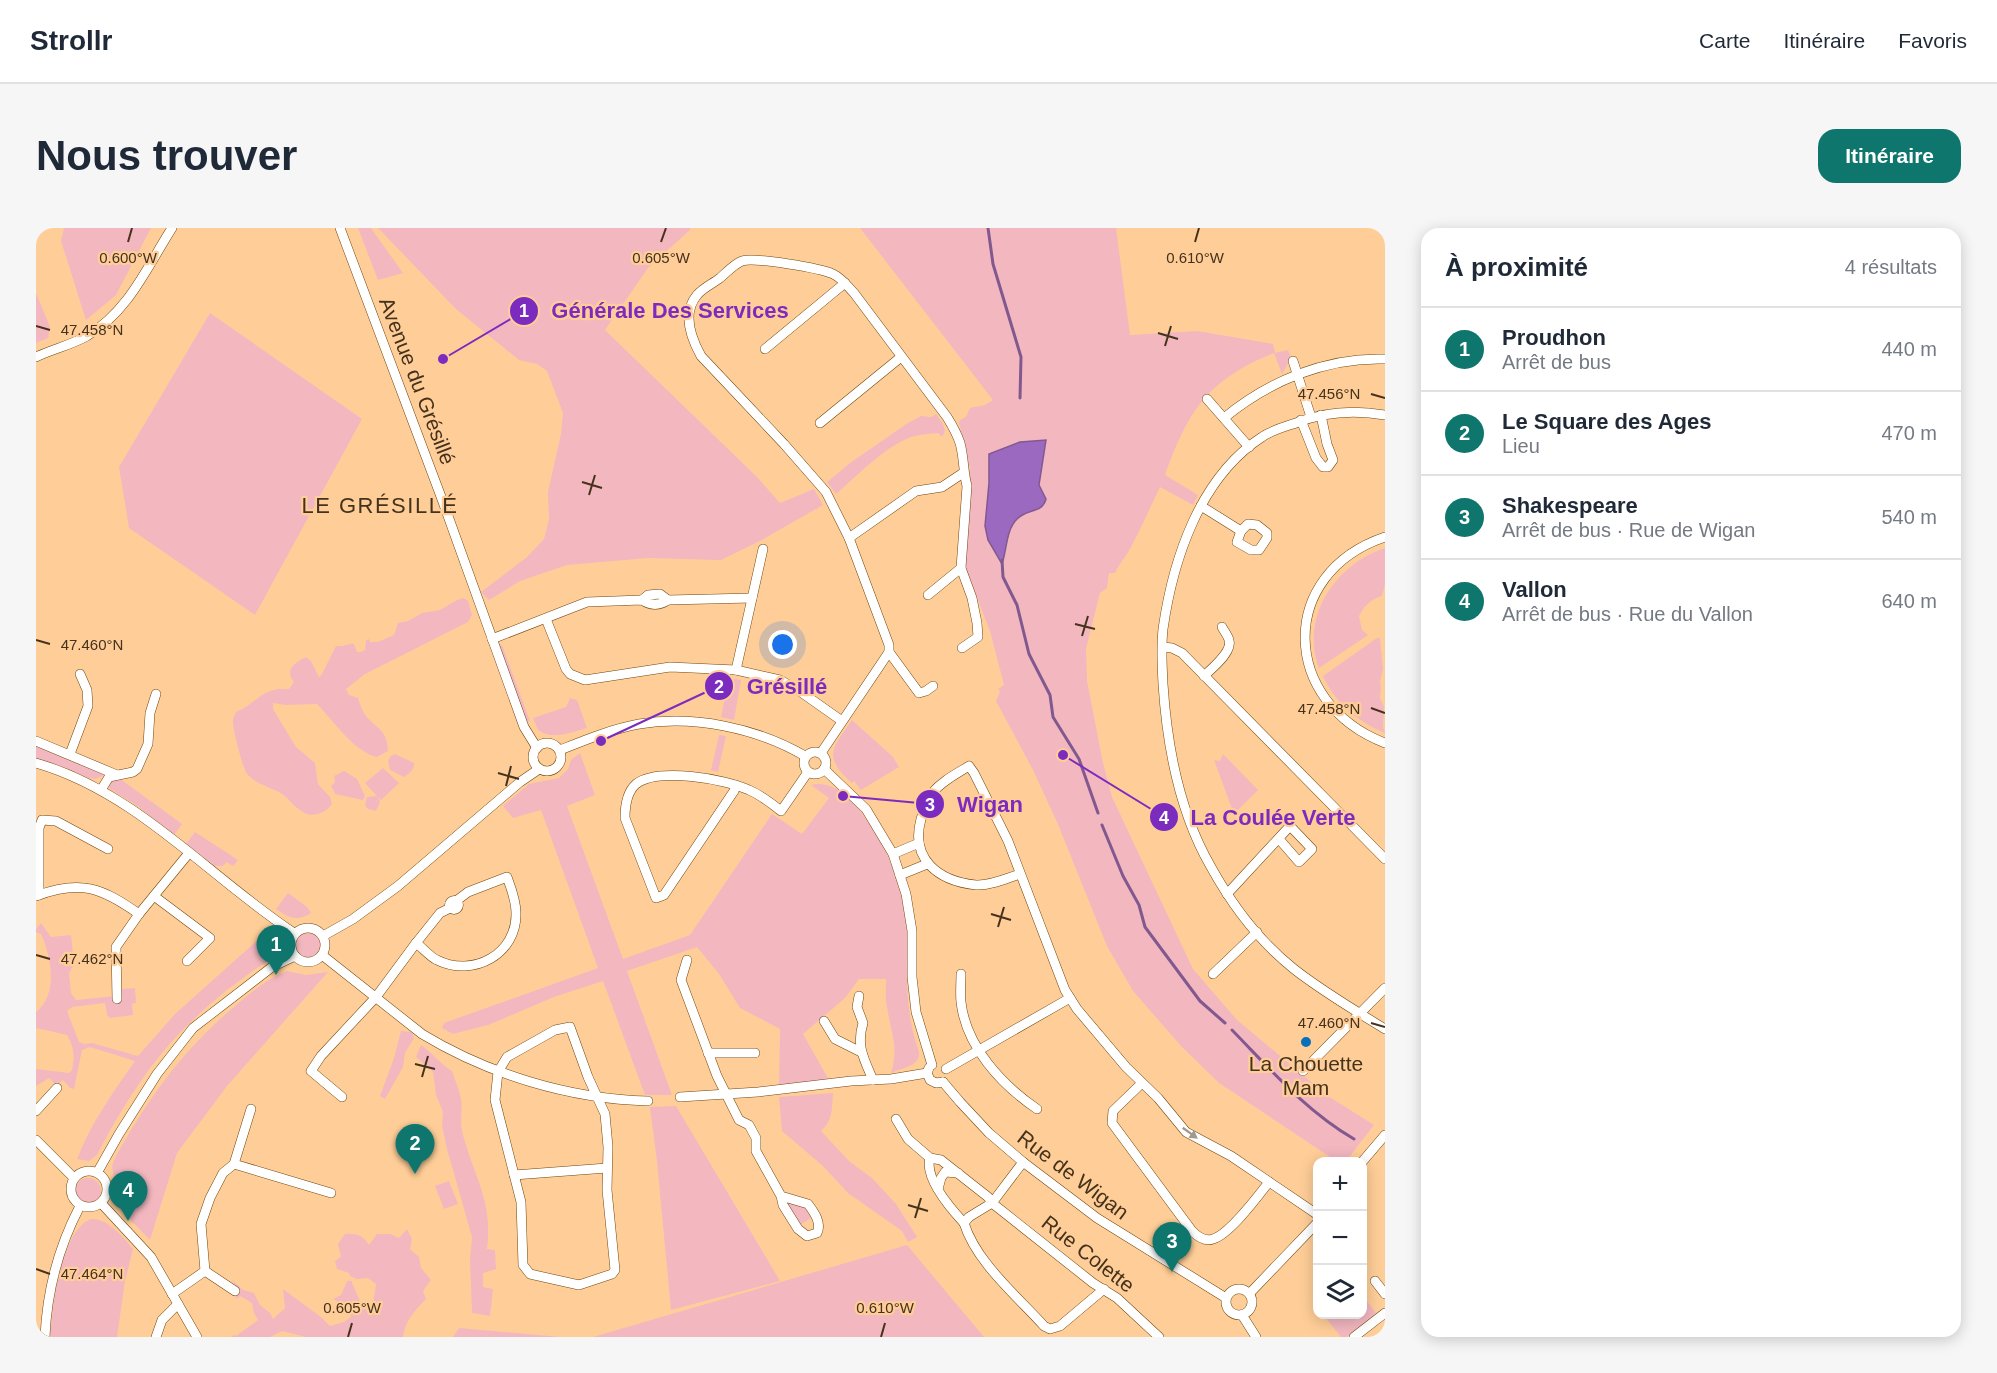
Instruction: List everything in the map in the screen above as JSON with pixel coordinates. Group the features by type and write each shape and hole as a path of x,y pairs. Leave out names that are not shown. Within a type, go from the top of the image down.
{"street":[{"path":"36,357 75,342 108,321 134,291 172,228"},
{"name":"Avenue du Grésillé","path":"340,228 439,491 524,727 537,748"},
{"path":"933,686 919,693 890,652 849,537 817,480 701,356 692,338 689,315 696,296 740,262 767,261 836,275 845,283 947,417 962,452 963,473 967,486 961,568 972,598 978,637 962,648"},
{"path":"765,349 845,283"},
{"path":"820,423 901,357"},
{"path":"1224,418 1267,388 1298,375 1335,364 1385,358"},
{"path":"1293,361 1333,460 1328,467 1323,466 1316,458 1301,420"},
{"path":"1207,399 1249,447"},
{"path":"1385,415 1359,412 1316,416 1301,420 1272,432 1232,462 1201,506 1185,542 1174,573 1162,647 1166,718 1176,775 1192,827 1210,866 1227,894 1257,932 1293,968 1385,1029"},
{"path":"849,537 915,491 942,488 963,473"},
{"path":"1201,506 1241,531"},
{"path":"1385,537 1368,543 1350,554 1325,578 1309,608 1304,639 1309,667 1328,702 1347,722 1385,743"},
{"path":"736,670 763,549"},
{"path":"928,596 961,568"},
{"path":"492,639 587,602 642,600 648,595 660,594 668,600 752,598"},
{"path":"546,619 566,669 570,674 585,680 670,667 736,670 780,680 842,720"},
{"path":"1204,676 1222,658 1229,647 1229,640 1222,627"},
{"path":"1162,647 1172,648 1182,653 1385,859"},
{"path":"821,753 890,652"},
{"path":"70,754 88,706 87,690 80,674"},
{"path":"101,790 109,777 137,769 148,744 150,713 156,694"},
{"path":"560,750 604,733 640,724 677,721 724,726 767,738 805,756"},
{"path":"36,741 117,775"},
{"path":"323,936 353,919 398,886 520,782 539,769 551,771 558,766 562,758 560,750 547,743 537,748 534,760 539,769"},
{"path":"811,751 821,753 826,761 824,769 817,774 808,772 803,764 805,756 811,751"},
{"path":"36,763 101,790 147,821 294,933"},
{"path":"1020,874 978,885 951,880 927,864 919,843 919,826 931,795 942,783 969,766 996,814 1020,874 1063,986 1077,1009 1191,1136 1231,1156 1313,1212"},
{"path":"680,1097 727,1095 891,1079 930,1069 941,1064 946,1069 947,1075 943,1082 933,1082 930,1069 916,1012 912,976 912,931 906,894 893,854 866,809 824,769"},
{"path":"736,785 678,876 664,895 656,898 625,818 625,804 635,785 648,777 678,776 711,779 736,785 765,799 781,811 808,772"},
{"path":"108,849 56,821 42,820 39,828 37,896 66,888 94,889 113,896 139,914"},
{"path":"1227,894 1279,839"},
{"path":"893,854 919,843"},
{"path":"117,999 116,947 139,914 189,853"},
{"path":"900,875 927,864"},
{"path":"342,1097 311,1071 321,1056 376,997 416,943 440,913 468,892 507,877 514,898 516,914 512,933 501,953 483,963 460,967 436,960 416,943"},
{"path":"154,896 210,938 187,961"},
{"path":"309,927 323,936 325,943 322,955 317,960 309,963 295,956 291,948 294,933 309,927"},
{"path":"1213,974 1257,932"},
{"path":"322,955 429,1038 498,1072 552,1087 597,1096 648,1101"},
{"path":"97,1173 157,1074 193,1028 272,967 295,956"},
{"path":"687,960 681,980 708,1053 727,1095 740,1120 749,1125 756,1138 756,1151 781,1196 783,1205 798,1229 807,1236 817,1233 818,1221 808,1204 781,1196"},
{"path":"961,974 961,1003 979,1051 1009,1087 1037,1109"},
{"path":"1303,1071 1385,988"},
{"path":"859,996 857,1007 863,1023 859,1036 861,1052 873,1080"},
{"path":"946,1069 1070,998"},
{"path":"824,1022 835,1039 861,1052"},
{"path":"570,1027 605,1114 615,1270 612,1274 579,1285 530,1274 523,1265 521,1202 495,1100 498,1072 507,1057 555,1030 570,1027"},
{"path":"708,1053 755,1053"},
{"name":"Rue de Wigan","path":"943,1082 989,1133 1023,1162 1097,1218 1226,1298"},
{"path":"1142,1083 1113,1111 1112,1123 1192,1231 1199,1237 1206,1240 1220,1236 1242,1215 1269,1182"},
{"path":"36,1110 57,1088"},
{"path":"205,1271 201,1224 210,1198 223,1173 234,1164 251,1109"},
{"name":"Rue Colette","path":"896,1119 908,1139 930,1158 941,1160 958,1173 1093,1283 1117,1298 1159,1337"},
{"path":"1366,1157 1385,1135"},
{"path":"36,1140 74,1179"},
{"path":"930,1158 928,1168 942,1197 964,1223 973,1242 993,1272 1044,1326 1050,1329 1060,1326 1104,1289"},
{"path":"964,1223 969,1217 992,1203 1023,1162"},
{"path":"234,1164 331,1193"},
{"path":"514,1175 607,1168"},
{"path":"83,1172 97,1173 107,1186 107,1193 101,1203 92,1208 80,1206 71,1195 70,1189 74,1179 83,1172"},
{"path":"938,1189 942,1174 945,1172 958,1173"},
{"path":"101,1203 151,1257 197,1337"},
{"path":"45,1337 48,1295 55,1263 70,1223 80,1206"},
{"path":"1250,1293 1313,1228"},
{"path":"205,1271 235,1291"},
{"path":"172,1294 205,1271"},
{"path":"1375,1281 1385,1294"},
{"path":"1242,1288 1250,1293 1252,1304 1247,1313 1237,1315 1229,1311 1225,1302 1228,1293 1242,1288"},
{"path":"156,1337 162,1320 178,1304"},
{"path":"1354,1337 1385,1313"},
{"path":"1242,1315 1256,1337"}],"shaded area":[{"path":"64,228 151,228 116,295 86,320 61,241"},
{"path":"358,228 371,228 403,273 378,280"},
{"path":"378,228 691,229 648,268 605,330 756,476 780,503 814,489 823,505 721,560 648,558 567,565 520,581 489,600 481,592 527,557 544,539 549,519 548,492 561,434 563,413 547,371 537,364 519,360 456,309"},
{"path":"860,228 1116,228 1130,335 1197,331 1273,344 1275,353 1288,350 1291,358 1282,374 1274,353 1251,363 1217,386 1193,415 1183,432 1165,475 1198,495 1193,505 1160,487 1130,549 1115,573 1109,573 1107,588 1100,593 1086,649 1087,681 1112,797 1193,969 1237,1020 1328,1096 1374,1125 1349,1157 1330,1157 1219,1083 1182,1047 1133,991 1107,946 1057,822 1033,770 996,701 1000,692 998,689 1004,685 990,631 965,567 970,468 959,423 966,417 970,408 985,405 993,400"},
{"path":"36,293 50,327 48,338 36,343"},
{"path":"210,313 362,419 255,615 129,528 119,467"},
{"path":"936,414 945,431 942,437 938,433 918,435 894,445 836,494 827,482 850,463 908,423 921,416 931,417"},
{"path":"1046,440 1039,485 1046,499 1041,507 1025,513 1013,523 1002,564 988,540 985,526 989,454 1020,442"},
{"path":"1385,548 1385,584 1382,596 1368,603 1359,616 1362,630 1368,635 1319,668 1314,649 1314,630 1326,594 1351,566"},
{"path":"464,598 468,601 472,615 468,622 365,674 346,689 349,695 358,698 370,721 384,734 388,751 377,757 360,749 344,735 317,704 273,703 273,709 296,747 315,763 318,784 330,797 332,804 325,810 313,815 304,813 282,794 247,774 233,724 236,712 264,694 277,689 289,689 294,682 290,674 291,670 298,661 306,657 311,661 319,677 336,646 354,644 357,652 361,652 365,650 366,640 378,642 394,635 398,623 408,621 422,613 440,610"},
{"path":"1380,638 1383,669 1380,698 1384,707 1385,733 1348,710 1334,695 1323,676"},
{"path":"502,645 530,721 526,722 498,646"},
{"path":"729,678 741,680 734,720 721,717"},
{"path":"570,698 577,700 587,728 556,735 538,730 533,718 566,707"},
{"path":"852,720 893,757 899,767 861,790 837,766 833,752 839,738"},
{"path":"719,735 726,736 718,772 711,770"},
{"path":"36,743 106,774 96,779 89,778 36,758"},
{"path":"580,753 595,795 567,806 623,959 690,935 772,814 802,834 829,798 811,785 824,784 845,795 865,818 884,848 902,899 907,939 908,994 911,1024 919,1052 917,1060 891,1073 894,1040 886,1004 886,979 859,979 845,998 803,1034 829,1080 779,1086 780,1029 740,1008 719,974 697,947 627,971 672,1095 645,1095 603,981 554,997 488,1025 453,1034 442,1028 444,1023 598,968 541,810 513,818 503,806 529,784 559,778 568,769 571,760"},
{"path":"395,754 414,763 413,769 404,777 390,770 388,761"},
{"path":"1223,754 1258,790 1234,814 1214,760 1220,761"},
{"path":"383,768 399,783 381,800 378,797 380,802 376,811 368,809 365,806 367,797 377,796 365,783"},
{"path":"344,771 357,779 365,796 363,800 335,794 331,786 335,782 334,776"},
{"path":"119,778 182,824 174,835 136,805 110,789 108,785 111,780"},
{"path":"195,832 238,860 233,866 227,862 223,866 215,866 186,844"},
{"path":"288,893 307,907 311,913 293,918 276,909"},
{"path":"41,923 51,937 71,935 74,964 69,973 71,993 76,1000 114,996 114,1001 122,1000 121,989 135,988 136,1003 132,1004 133,1015 110,1018 107,1015 105,1003 72,1007 67,1011 79,1042 92,1043 138,1056 175,1014 271,928 277,938 275,953 270,959 213,1001 178,1034 128,1101 97,1155 89,1161 77,1159 103,1108 135,1061 90,1047 82,1050 74,1089 63,1080 56,1085 49,1078 36,1086 36,1069 69,1073 72,1070 73,1060 73,1052 67,1035 36,1028 36,1012 48,995 51,974 45,943 41,934 36,932"},
{"path":"308,933 317,936 320,945 317,954 308,957 299,954 296,945 299,936"},
{"path":"287,971 306,975 328,972 227,1086 177,1153 150,1240 119,1208 112,1166 115,1158 155,1093 186,1054 221,1018 246,997 268,980"},
{"path":"401,1031 412,1032 414,1038 405,1053 403,1067 385,1099 380,1096"},
{"path":"421,1045 452,1071 460,1095 463,1135 485,1203 487,1249 495,1250 496,1269 483,1273 483,1287 493,1289 490,1316 472,1313 470,1260 472,1237 447,1149 442,1126 443,1112 436,1095 433,1072 416,1057"},
{"path":"833,1093 830,1119 821,1131 849,1161 872,1178 896,1204 917,1237 908,1242 902,1231 848,1193 823,1166 782,1131 779,1097"},
{"path":"676,1106 780,1281 671,1310 650,1107"},
{"path":"88,1178 97,1182 101,1191 97,1200 88,1204 79,1200 75,1191 79,1182"},
{"path":"449,1181 458,1204 444,1209 435,1186"},
{"path":"785,1201 805,1207 811,1218 800,1225"},
{"path":"91,1219 109,1225 133,1249 125,1281 117,1337 50,1337 56,1290 65,1254 72,1238 81,1226"},
{"path":"407,1229 412,1239 410,1249 419,1257 421,1268 431,1280 423,1291 426,1299 408,1321 403,1337 306,1337 282,1331 270,1337 231,1337 236,1336 258,1320 252,1303 240,1296 237,1299 235,1297 238,1289 231,1279 243,1290 254,1293 260,1305 270,1313 273,1319 285,1308 283,1289 330,1326 344,1322 351,1317 349,1308 333,1299 341,1295 347,1281 352,1281 361,1303 373,1305 376,1284 368,1278 357,1279 337,1269 335,1261 341,1257 338,1244 345,1234 359,1235 369,1245 377,1234 390,1234 399,1238"},
{"path":"907,1245 984,1337 593,1337"},
{"path":"1367,1301 1376,1313 1347,1337 1341,1337 1327,1319 1367,1319"},
{"path":"459,1328 560,1337 453,1337"}],"waterway":[{"path":"988,228 993,264 1021,357 1020,398"},
{"path":"1002,560 1003,577 1017,605 1029,654 1050,695 1053,717 1079,759 1098,813"},
{"path":"1102,825 1123,876 1139,905 1145,927 1200,1001 1225,1023"},
{"path":"1232,1030 1305,1103 1354,1139"}],"place":[{"name":"Générale Des Services","path":"443,359"},
{"name":"Grésillé","path":"601,741"},
{"name":"La Coulée Verte","path":"1063,755"},
{"name":"Wigan","path":"843,796"},
{"name":"Proudhon","path":"276,975"},
{"name":"La Chouette Mam","path":"1306,1042"},
{"name":"Le Square des Ages","path":"415,1174"},
{"name":"Vallon","path":"128,1221"},
{"name":"Shakespeare","path":"1172,1272"}],"district":[{"name":"LE GRÉSILLÉ","path":"380,505"}]}
